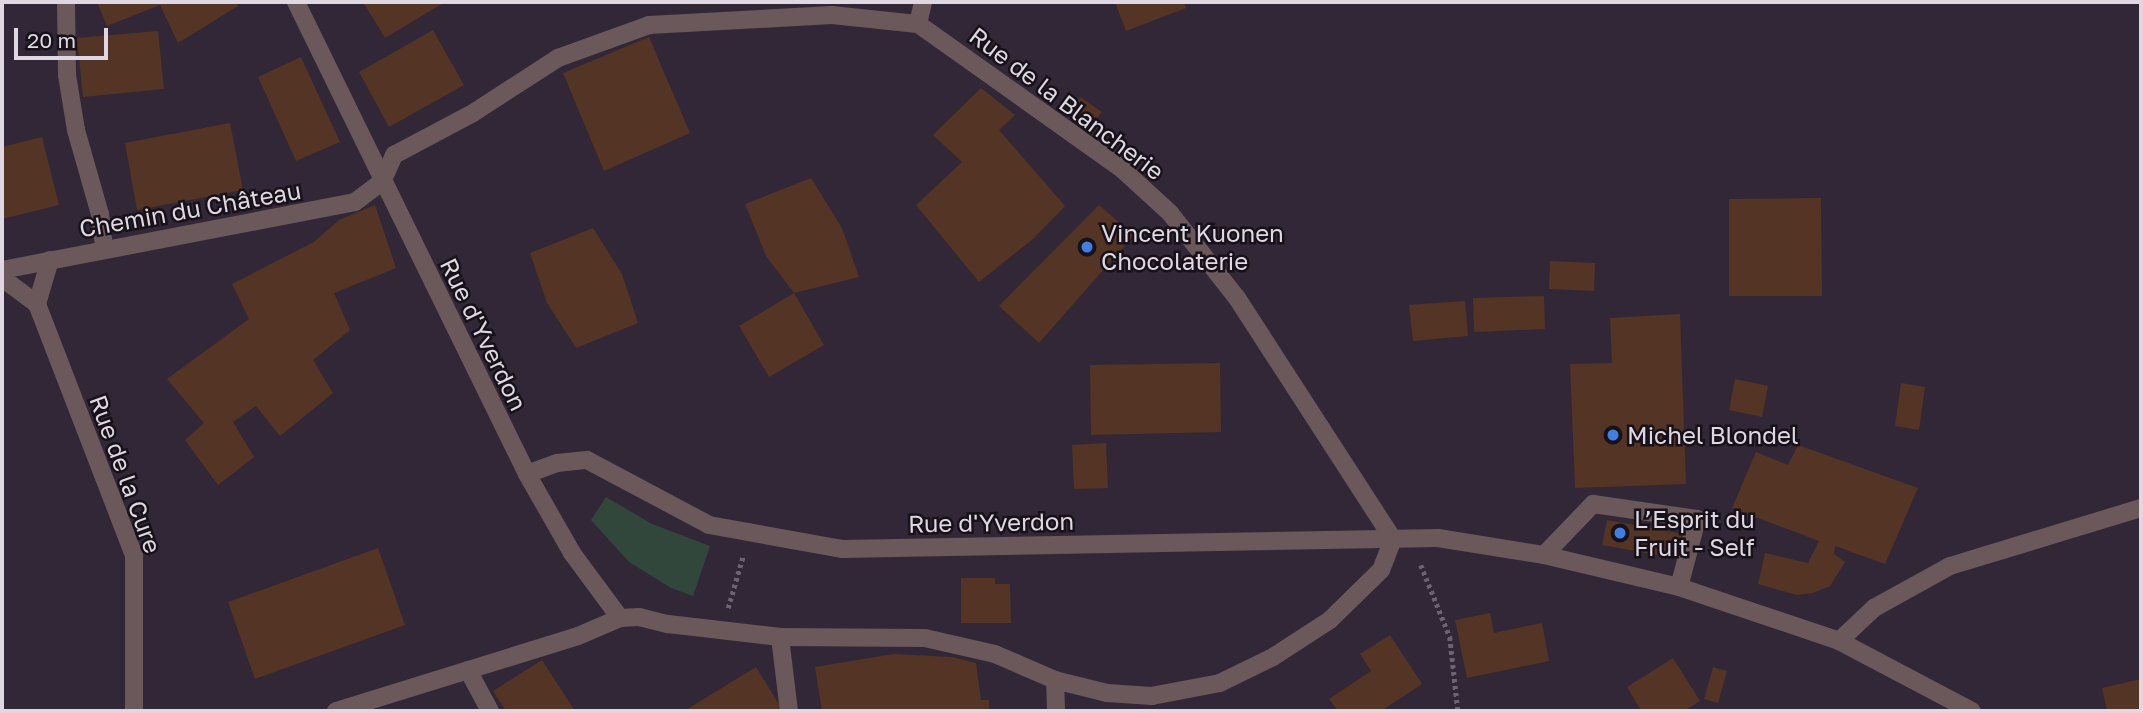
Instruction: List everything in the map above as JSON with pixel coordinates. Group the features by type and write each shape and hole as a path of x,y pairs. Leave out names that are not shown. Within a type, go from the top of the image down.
{"street":[{"path":"66,2 69,88 76,130 100,214 104,248"},
{"name":"Rue d'Yverdon","path":"296,2 527,474 557,463 587,460 709,525 749,535 844,549 1438,538 1544,555 1679,587 1839,641 1972,711"},
{"path":"918,24 923,2"},
{"name":"Rue de la Blancherie","path":"382,182 394,155 473,113 558,58 649,25 832,15 918,24 1122,169 1170,213 1237,298 1393,539"},
{"name":"Chemin du Château","path":"2,270 104,248 333,208 355,202 382,182"},
{"path":"2,278 37,304 50,261"},
{"name":"Rue de la Cure","path":"37,304 134,556 134,711"},
{"path":"527,474 572,553 620,618"},
{"path":"1544,555 1593,504 1697,519 1679,587"},
{"path":"1839,641 1874,607 1950,566 2141,509"},
{"path":"336,711 578,636 620,618 639,617 721,632 780,638 925,638 995,654 1055,680 1107,693 1152,696 1220,682 1273,657 1329,620 1381,570 1393,539"},
{"path":"780,638 789,711"},
{"path":"468,670 490,711"},
{"path":"1055,680 1056,711"}],"path":[{"path":"721,632 749,535"},
{"path":"1422,565 1450,637 1458,711"}],"green space":[{"path":"606,497 652,524 710,546 693,596 671,588 629,562 591,520"}],"building":[{"path":"97,2 236,2 238,6 178,43 160,5 107,26"},
{"path":"363,2 445,2 385,38"},
{"path":"1115,2 1184,2 1186,8 1126,31"},
{"path":"433,30 464,85 389,127 359,72"},
{"path":"158,31 164,89 83,97 77,38"},
{"path":"649,37 690,133 604,171 563,73"},
{"path":"301,57 340,142 296,161 258,77"},
{"path":"981,88 1015,115 999,130 1065,206 1033,239 979,282 916,205 962,162 933,135"},
{"path":"1080,97 1102,112 1094,122 1073,108"},
{"path":"230,123 243,190 137,210 125,143"},
{"path":"42,137 59,205 2,219 2,147"},
{"path":"811,178 842,228 859,277 794,293 766,256 745,204"},
{"path":"1821,198 1822,296 1729,296 1729,199"},
{"path":"375,205 396,268 334,293 350,330 313,360 333,393 280,436 256,406 233,422 254,457 218,485 185,440 204,423 167,379 249,319 232,284 314,242 339,220"},
{"path":"1099,205 1134,235 1039,343 999,306"},
{"path":"593,228 622,274 638,323 576,348 547,303 530,253"},
{"path":"1550,261 1595,263 1594,291 1549,289"},
{"path":"794,293 824,345 769,377 739,326"},
{"path":"1544,296 1545,329 1474,332 1473,298"},
{"path":"1465,301 1468,336 1413,341 1409,305"},
{"path":"1680,314 1686,484 1575,488 1570,364 1612,363 1610,318"},
{"path":"1220,363 1221,432 1091,435 1090,365"},
{"path":"1735,379 1768,386 1762,417 1729,410"},
{"path":"1901,383 1925,387 1919,430 1895,426"},
{"path":"1106,443 1108,488 1074,489 1072,445"},
{"path":"1798,445 1918,488 1885,564 1835,546 1834,554 1845,562 1830,586 1813,593 1797,595 1758,584 1765,553 1808,563 1819,541 1732,508 1756,452 1788,465"},
{"path":"1607,520 1684,534 1679,559 1602,545"},
{"path":"378,548 405,625 255,679 228,602"},
{"path":"961,578 995,578 995,584 1010,584 1011,623 961,623"},
{"path":"1490,613 1494,633 1542,623 1549,661 1467,678 1455,620"},
{"path":"1390,635 1422,684 1381,711 1338,711 1329,699 1371,671 1360,654"},
{"path":"894,654 952,657 976,663 981,700 989,700 989,711 822,711 815,667"},
{"path":"1673,658 1700,701 1684,711 1636,711 1640,709 1627,687"},
{"path":"542,660 575,711 506,711 493,691"},
{"path":"756,667 783,711 684,711"},
{"path":"1713,667 1727,671 1718,703 1704,699"},
{"path":"2141,679 2141,711 2107,711 2102,688"}],"place":[{"name":"Vincent Kuonen Chocolaterie","path":"1087,247"},
{"name":"Michel Blondel","path":"1613,435"},
{"name":"L’Esprit du Fruit - Self","path":"1620,533"}]}
